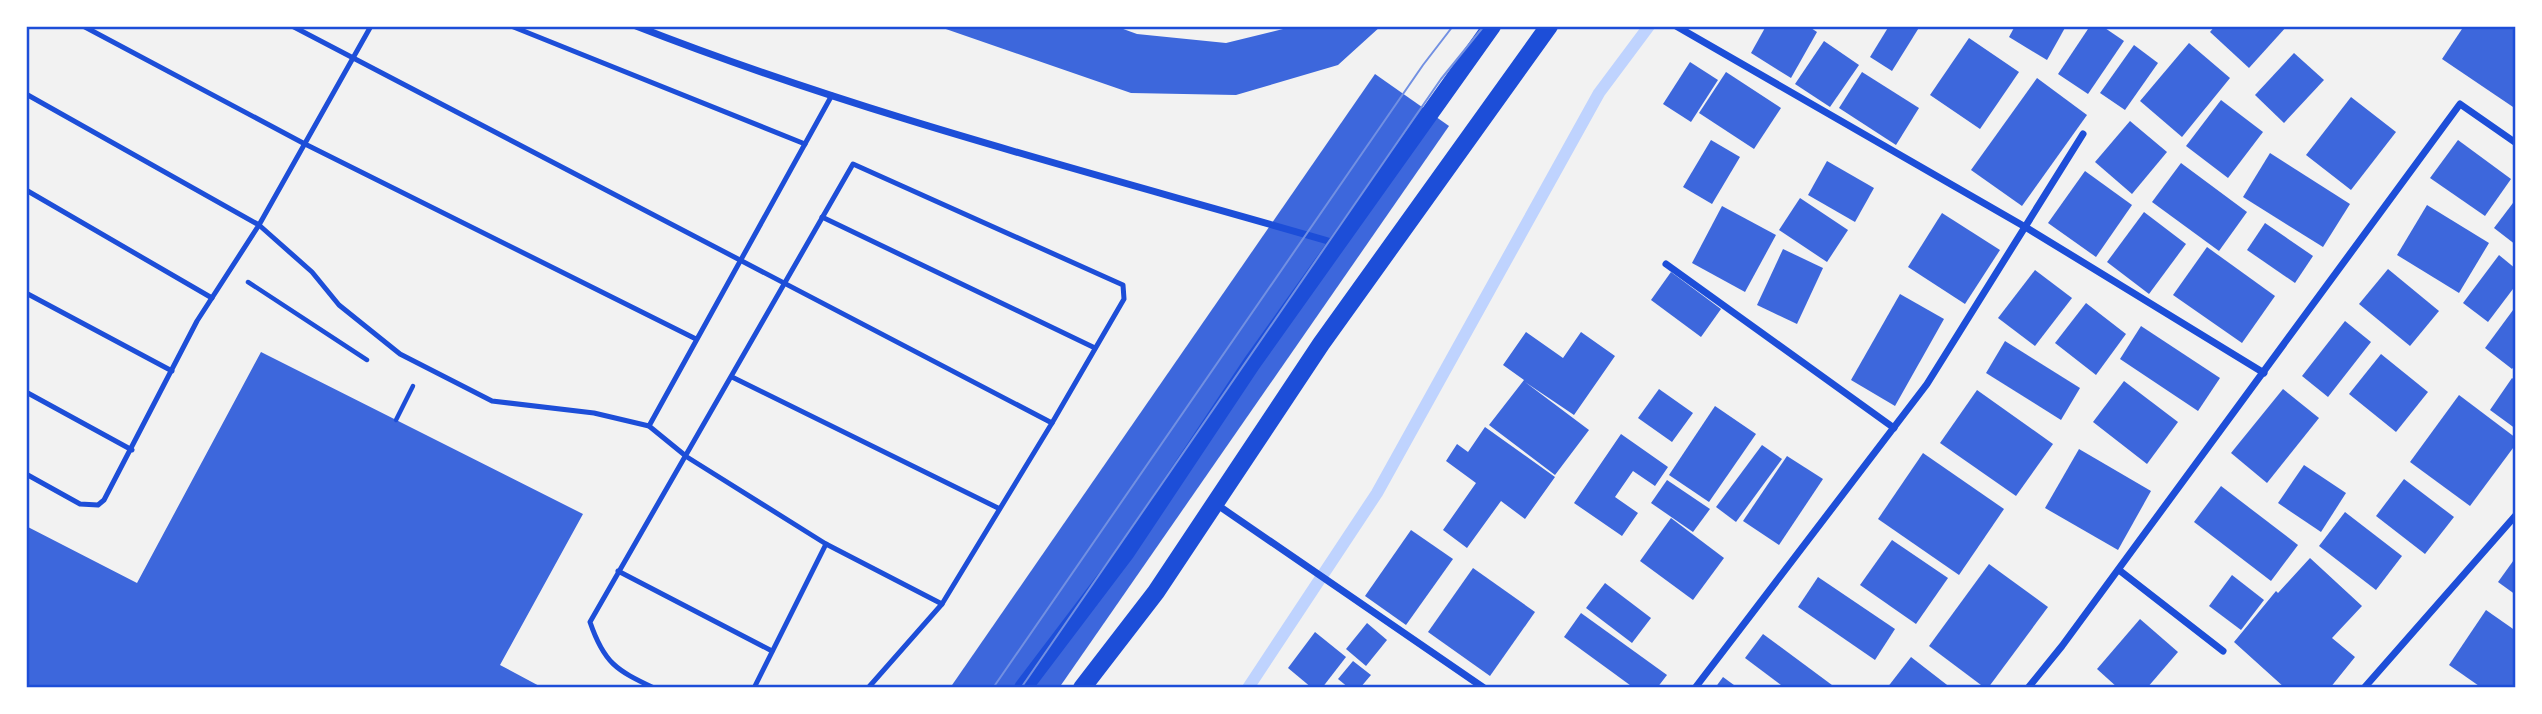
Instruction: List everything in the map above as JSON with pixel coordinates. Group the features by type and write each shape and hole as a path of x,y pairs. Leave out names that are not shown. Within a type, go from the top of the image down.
{"main road":[{"path":"1023,688 1126,552 1251,362 1492,26"},
{"path":"1082,688 1156,592 1213,502 1321,344 1549,26"}],"street":[{"path":"636,26 737,65 832,95 1336,244"},
{"path":"1676,26 2027,229 2264,373"},
{"path":"2028,688 2119,570 2460,104 2516,143"},
{"path":"1695,688 1927,384 2027,229 2083,134"},
{"path":"1666,264 1894,428"},
{"path":"1213,502 1484,688"},
{"path":"2364,688 2514,521"},
{"path":"2119,570 2223,651"}],"lane":[{"path":"83,26 303,144 696,339"},
{"path":"292,26 1052,423"},
{"path":"26,474 80,504 98,505 132,450 212,298 259,225 371,26"},
{"path":"511,26 805,144"},
{"path":"26,94 259,225 312,272 339,305 400,355 492,401 594,413 649,426 687,457 826,544 942,604"},
{"path":"649,426 832,95"},
{"path":"654,688 618,670 597,644 590,622 853,164 1118,281 1123,285 1124,299 942,604 868,688"},
{"path":"26,190 212,298"},
{"path":"822,218 1095,348"},
{"path":"26,293 172,371"},
{"path":"732,377 998,508"},
{"path":"26,392 132,450"},
{"path":"754,688 826,544"},
{"path":"618,571 772,651"}],"path":[{"path":"230,271 377,367"},
{"path":"396,420 423,366"},
{"path":"400,382 412,389"}],"building":[{"path":"1115,26 1137,34 1226,43 1295,26 1381,26 1338,65 1236,95 1131,93 940,27"},
{"path":"1766,26 1808,26 1817,32 1791,78 1751,53"},
{"path":"1889,26 1920,26 1892,71 1870,57"},
{"path":"2015,26 2066,26 2047,60 2009,37"},
{"path":"2090,26 2102,26 2124,41 2088,94 2058,74"},
{"path":"2215,26 2287,26 2249,68 2210,32"},
{"path":"2464,26 2516,26 2516,109 2442,59"},
{"path":"1969,38 2019,72 1980,129 1930,95"},
{"path":"1824,41 1859,65 1830,107 1795,84"},
{"path":"2189,43 2230,78 2182,137 2140,101"},
{"path":"2134,45 2158,63 2125,110 2100,93"},
{"path":"2294,53 2324,80 2284,123 2255,95"},
{"path":"1690,62 1718,80 1691,122 1663,104"},
{"path":"1726,72 1781,108 1754,149 1699,113"},
{"path":"1862,72 1919,108 1896,145 1839,108"},
{"path":"1375,74 1449,126 1059,688 950,688"},
{"path":"2037,78 2087,115 2022,206 1971,170"},
{"path":"2351,97 2396,132 2351,190 2306,155"},
{"path":"2221,100 2263,132 2228,178 2186,146"},
{"path":"2130,121 2167,152 2132,194 2095,162"},
{"path":"1711,140 1740,157 1712,204 1683,187"},
{"path":"2458,140 2511,179 2485,216 2430,178"},
{"path":"2270,153 2350,204 2323,247 2243,197"},
{"path":"1827,161 1874,188 1855,222 1808,195"},
{"path":"2181,163 2247,212 2219,251 2152,202"},
{"path":"2085,171 2132,205 2096,257 2048,223"},
{"path":"1800,198 1848,230 1827,262 1779,230"},
{"path":"2516,199 2516,245 2494,228"},
{"path":"2427,205 2489,243 2459,293 2397,255"},
{"path":"1722,206 1776,235 1745,292 1692,263"},
{"path":"2144,212 2186,244 2149,294 2107,262"},
{"path":"1942,213 2000,250 1965,304 1908,267"},
{"path":"2265,223 2313,256 2295,283 2247,250"},
{"path":"2207,247 2275,296 2242,343 2173,295"},
{"path":"1783,249 1823,268 1797,324 1757,305"},
{"path":"2499,255 2516,269 2516,285 2488,322 2463,303"},
{"path":"2388,269 2439,311 2410,346 2359,304"},
{"path":"2035,270 2072,298 2035,346 1998,318"},
{"path":"1671,272 1721,309 1701,337 1651,300"},
{"path":"1900,294 1944,319 1895,406 1851,380"},
{"path":"2086,303 2126,334 2096,375 2055,343"},
{"path":"2516,306 2516,364 2512,369 2485,348"},
{"path":"2345,321 2371,342 2328,397 2302,376"},
{"path":"2141,326 2220,378 2198,411 2120,359"},
{"path":"1526,332 1563,358 1581,332 1615,356 1574,415 1525,382 1589,430 1555,475 1489,425 1524,380 1503,365"},
{"path":"2005,341 2080,388 2061,420 1986,373"},
{"path":"261,352 583,514 500,665 543,688 26,688 26,526 137,583"},
{"path":"2381,354 2428,392 2396,432 2349,394"},
{"path":"2512,378 2516,381 2516,429 2490,410"},
{"path":"2124,381 2178,422 2147,464 2093,422"},
{"path":"1659,389 1693,413 1672,442 1638,418"},
{"path":"2283,389 2319,418 2267,483 2231,453"},
{"path":"1977,390 2053,444 2016,496 1940,443"},
{"path":"2459,395 2516,438 2516,444 2470,506 2410,462"},
{"path":"1715,406 1756,434 1709,502 1669,475"},
{"path":"1485,427 1555,477 1525,519 1501,501 1467,548 1443,530 1476,483 1446,461 1457,444 1468,452"},
{"path":"1621,434 1668,467 1655,486 1633,471 1615,497 1638,513 1622,536 1574,503"},
{"path":"1762,445 1782,459 1736,522 1716,507"},
{"path":"2079,449 2151,491 2118,550 2045,508"},
{"path":"1923,453 2004,509 1959,575 1878,519"},
{"path":"1787,456 1823,479 1779,545 1743,521"},
{"path":"2304,465 2346,493 2321,532 2278,503"},
{"path":"2404,479 2454,517 2425,554 2376,516"},
{"path":"1667,480 1710,509 1693,532 1651,503"},
{"path":"2221,486 2298,545 2271,581 2194,522"},
{"path":"2345,512 2402,556 2376,590 2319,546"},
{"path":"1671,518 1724,558 1693,600 1640,561"},
{"path":"1411,530 1453,559 1406,625 1365,596"},
{"path":"1892,540 1948,578 1916,624 1860,585"},
{"path":"2516,557 2516,595 2498,582"},
{"path":"2310,558 2362,606 2332,638 2355,657 2330,688 2285,688 2234,642 2276,591 2278,593"},
{"path":"1989,564 2048,607 1988,688 1985,688 1929,646"},
{"path":"1473,568 1535,612 1490,676 1428,632"},
{"path":"2232,575 2264,600 2241,630 2209,606"},
{"path":"1818,577 1895,629 1875,660 1798,607"},
{"path":"1605,583 1651,618 1632,643 1586,608"},
{"path":"2486,610 2516,631 2516,688 2482,688 2449,665"},
{"path":"1581,613 1667,675 1657,688 1634,688 1564,637"},
{"path":"2140,619 2178,652 2147,688 2118,688 2097,669"},
{"path":"1367,623 1387,640 1366,666 1346,649"},
{"path":"1315,632 1346,657 1322,688 1312,688 1288,668"},
{"path":"1763,634 1836,688 1785,688 1745,658"},
{"path":"1911,657 1951,688 1887,688"},
{"path":"1353,661 1371,675 1360,688 1349,688 1338,679"},
{"path":"1723,677 1738,688 1715,688"}],"waterway":[{"path":"1248,688 1377,493 1599,93 1649,26"}],"tram line":[{"path":"993,688 1423,65 1453,26"},
{"path":"1021,688 1441,79 1484,26"}]}
